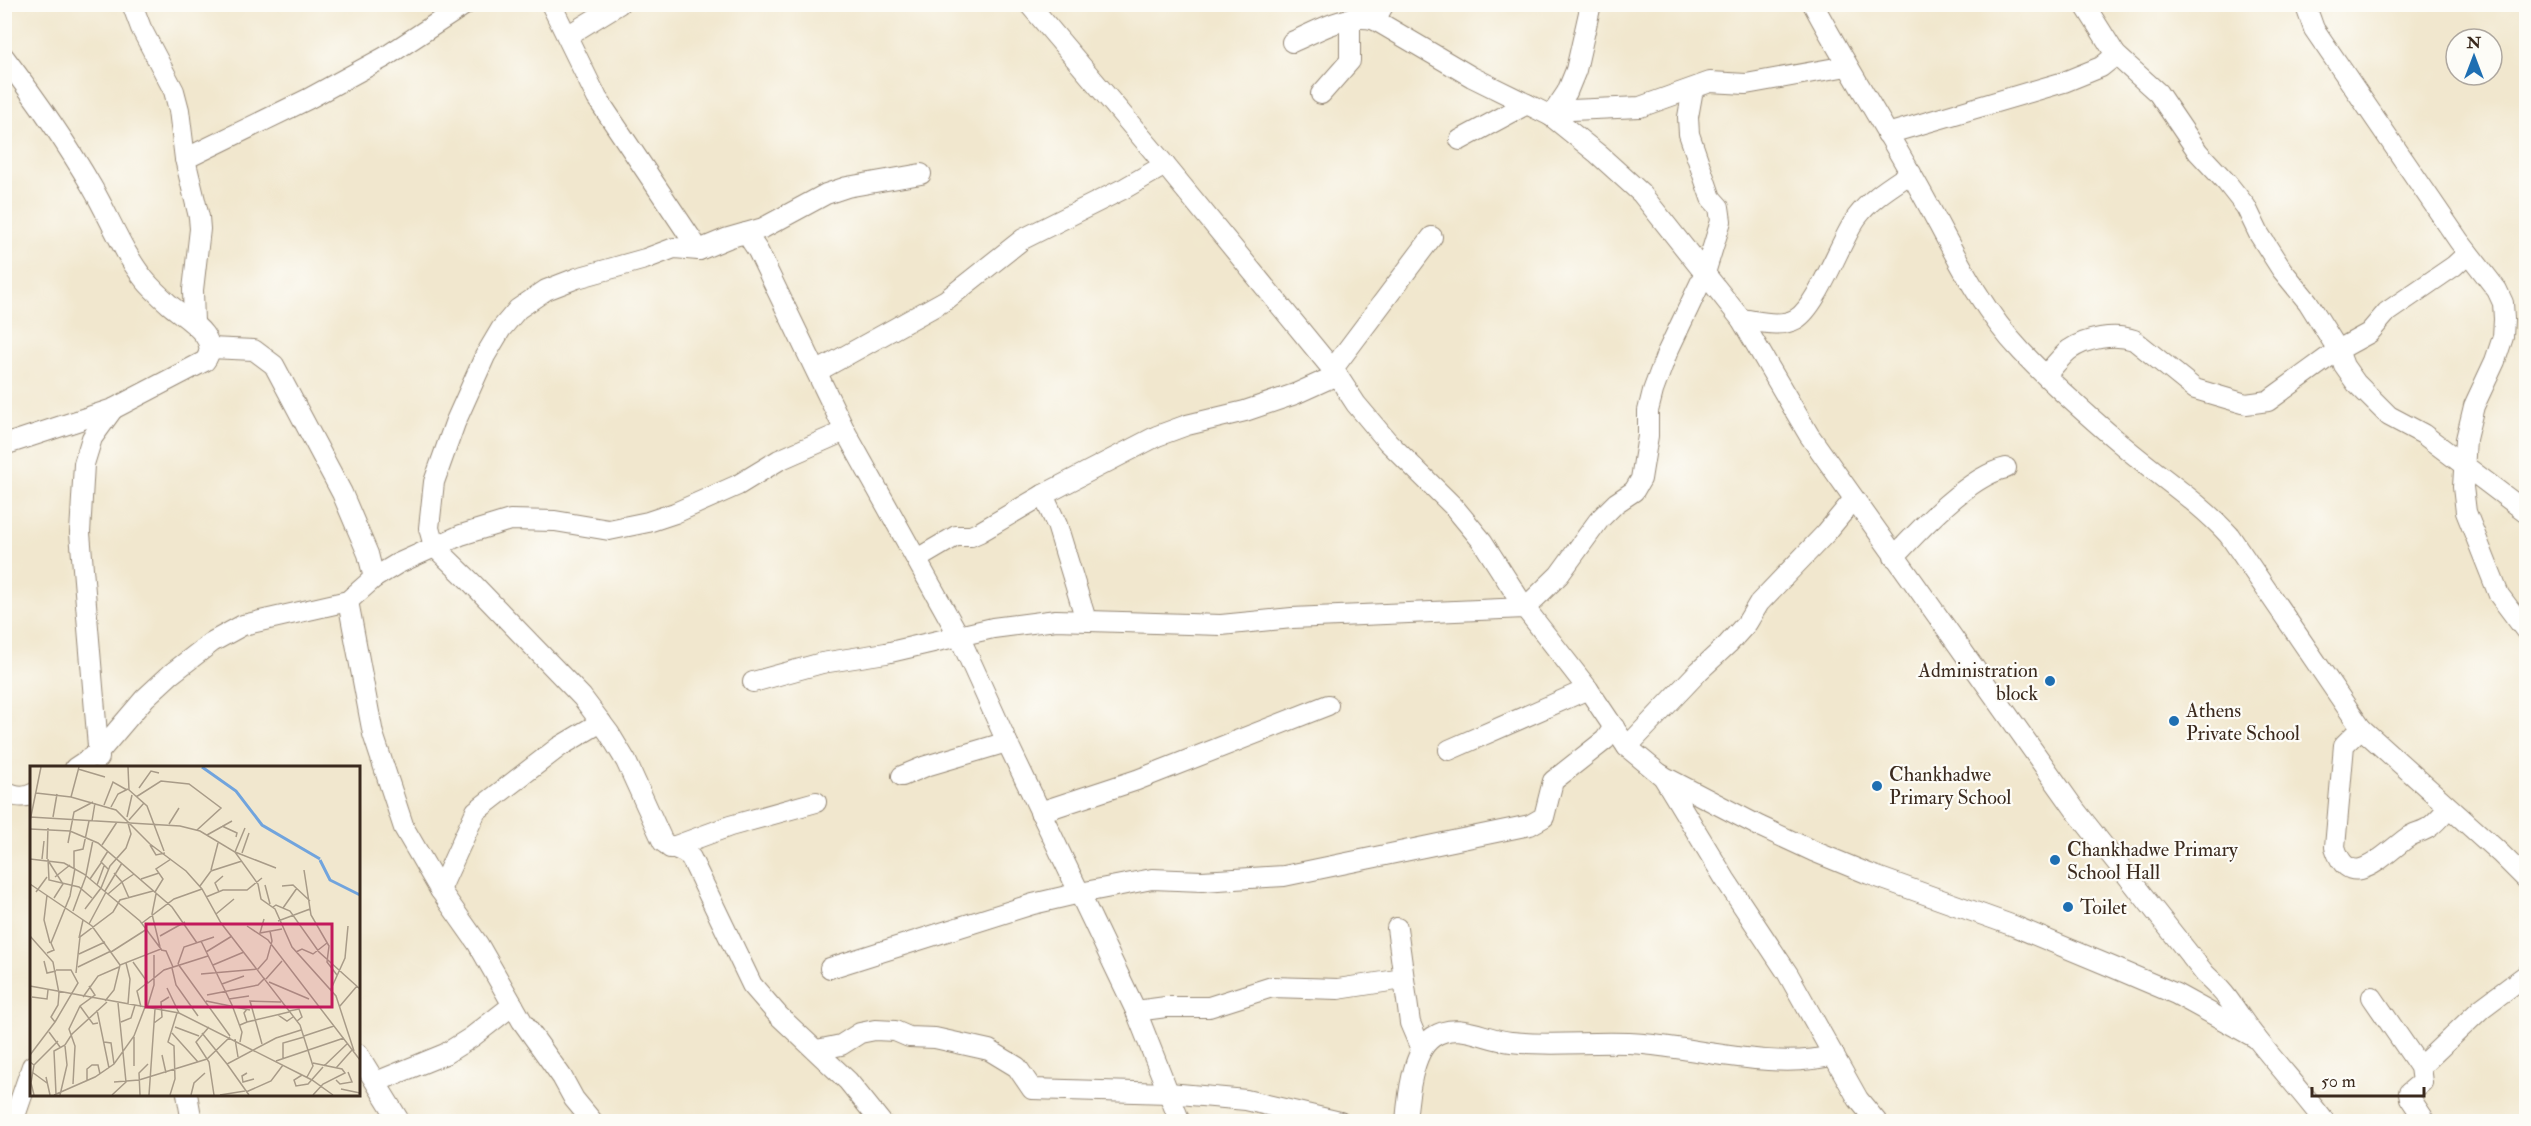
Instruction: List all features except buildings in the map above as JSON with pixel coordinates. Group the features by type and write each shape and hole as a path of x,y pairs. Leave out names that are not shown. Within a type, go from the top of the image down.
{"street":[{"path":"132,4 141,28 174,91 185,159 200,223 193,290 194,324"},
{"path":"185,159 308,99 385,57 446,11 466,4"},
{"path":"551,4 602,106 699,250"},
{"path":"567,36 619,4"},
{"path":"1029,4 1164,165 1388,442 1454,507 1482,541 1525,608 1588,689 1627,747 1661,775 1813,851 1869,874 2014,926 2110,966 2176,994 2256,1038"},
{"path":"1551,116 1567,92 1576,70 1591,4"},
{"path":"1813,4 1984,304 2010,339 2122,445 2212,516 2229,535 2361,728 2526,875"},
{"path":"2084,4 2116,55 2158,93 2198,152 2246,207 2259,234 2282,270 2308,302 2356,383 2389,416 2423,434 2526,512"},
{"path":"2305,4 2314,30 2468,253 2497,290 2503,303 2502,337 2495,361 2474,406 2463,464 2463,487 2466,512 2499,595 2526,631"},
{"path":"1292,42 1350,18 1379,12 1406,41 1551,116 1641,193 1741,319 1809,435 2076,811 2205,974 2236,1007 2256,1038 2325,1122"},
{"path":"1321,94 1350,61 1350,18"},
{"path":"1887,134 2071,80 2101,67 2116,55"},
{"path":"4,445 113,409 205,360 210,348 207,339 194,324 158,294 126,254 108,214 71,150 6,64"},
{"path":"1551,116 1571,110 1640,107 1710,82 1746,84 1847,66"},
{"path":"753,682 822,663 886,653 993,628 1056,620 1221,626 1292,618 1525,608 1559,575 1599,520 1616,503 1638,487 1646,457 1648,411 1653,391 1666,353 1705,273 1721,221 1721,213 1711,198 1689,134 1688,117 1693,89"},
{"path":"1460,140 1527,104"},
{"path":"818,371 946,300 1023,239 1125,188 1164,165"},
{"path":"1741,319 1772,323 1787,322 1797,318 1805,311 1859,215 1882,193 1911,173"},
{"path":"881,1122 863,1097 817,1050 779,1016 752,985 691,858 683,850 670,848 663,842 626,761 601,722 582,696 554,666 434,546 429,520 434,482 464,401 485,356 501,329 518,309 546,290 577,278 645,259 674,248 699,250 763,228 825,194 847,187 921,174"},
{"path":"746,233 758,251 818,371 845,431 959,636 1040,812 1136,1011 1180,1122"},
{"path":"917,559 956,536 971,536 980,532 1043,495 1157,436 1187,425 1245,411 1334,373 1432,237"},
{"path":"2046,375 2076,346 2116,336 2126,337 2134,340 2195,389 2246,404 2268,401 2338,350 2369,333 2387,312 2454,266 2468,253"},
{"path":"210,348 254,350 274,365 342,493 368,554 374,578"},
{"path":"100,760 80,533 84,464 92,438 113,409"},
{"path":"81,766 100,760 145,698 171,674 228,632 243,625 348,601 374,578 434,546 510,520 555,520 609,530 648,522 675,513 738,485 779,460 845,431"},
{"path":"1894,557 1918,532 1981,478 2006,468"},
{"path":"1043,495 1057,525 1086,620"},
{"path":"1627,747 1699,671 1728,644 1747,623 1759,603 1854,499"},
{"path":"348,601 373,734 404,828 440,890 478,944 513,1005 562,1077 574,1099 593,1122"},
{"path":"1449,750 1588,689"},
{"path":"1040,812 1137,780 1328,705"},
{"path":"440,890 476,811 559,747 601,722"},
{"path":"830,968 1034,904 1080,893 1152,879 1202,881 1284,876 1530,825 1544,817 1553,781 1605,740 1614,727"},
{"path":"2361,728 2344,745 2335,847 2339,859 2348,867 2358,870 2371,866 2409,836 2428,828 2449,808"},
{"path":"902,776 926,766 1007,742"},
{"path":"1661,775 1725,879 1788,974 1858,1099 1877,1122"},
{"path":"4,791 15,796 29,795"},
{"path":"4,809 29,795"},
{"path":"670,848 730,826 816,802"},
{"path":"1397,928 1410,1023 1422,1049"},
{"path":"2421,1066 2482,1008 2526,975"},
{"path":"1136,1011 1166,1007 1209,1007 1272,987 1338,988 1403,979"},
{"path":"2372,997 2421,1066 2422,1082 2409,1093 2426,1122"},
{"path":"376,1082 445,1054 472,1037 513,1005"},
{"path":"817,1050 841,1045 860,1033 874,1029 895,1031 909,1037 935,1038 989,1050 1017,1067 1032,1089 1169,1093 1246,1100 1340,1122"},
{"path":"1406,1122 1408,1095 1422,1049 1430,1038 1441,1032 1457,1029 1467,1030 1488,1039 1512,1042 1642,1044 1779,1061 1813,1061 1834,1055"},
{"path":"360,1057 400,1122"},
{"path":"13,1122 30,1072"},
{"path":"187,1096 192,1122"}],"place":[{"name":"Administration block","path":"2050,681"},
{"name":"Athens Private School","path":"2174,721"},
{"name":"Chankhadwe Primary School","path":"1877,786"},
{"name":"Chankhadwe Primary School Hall","path":"2055,860"},
{"name":"Toilet","path":"2068,907"}]}
